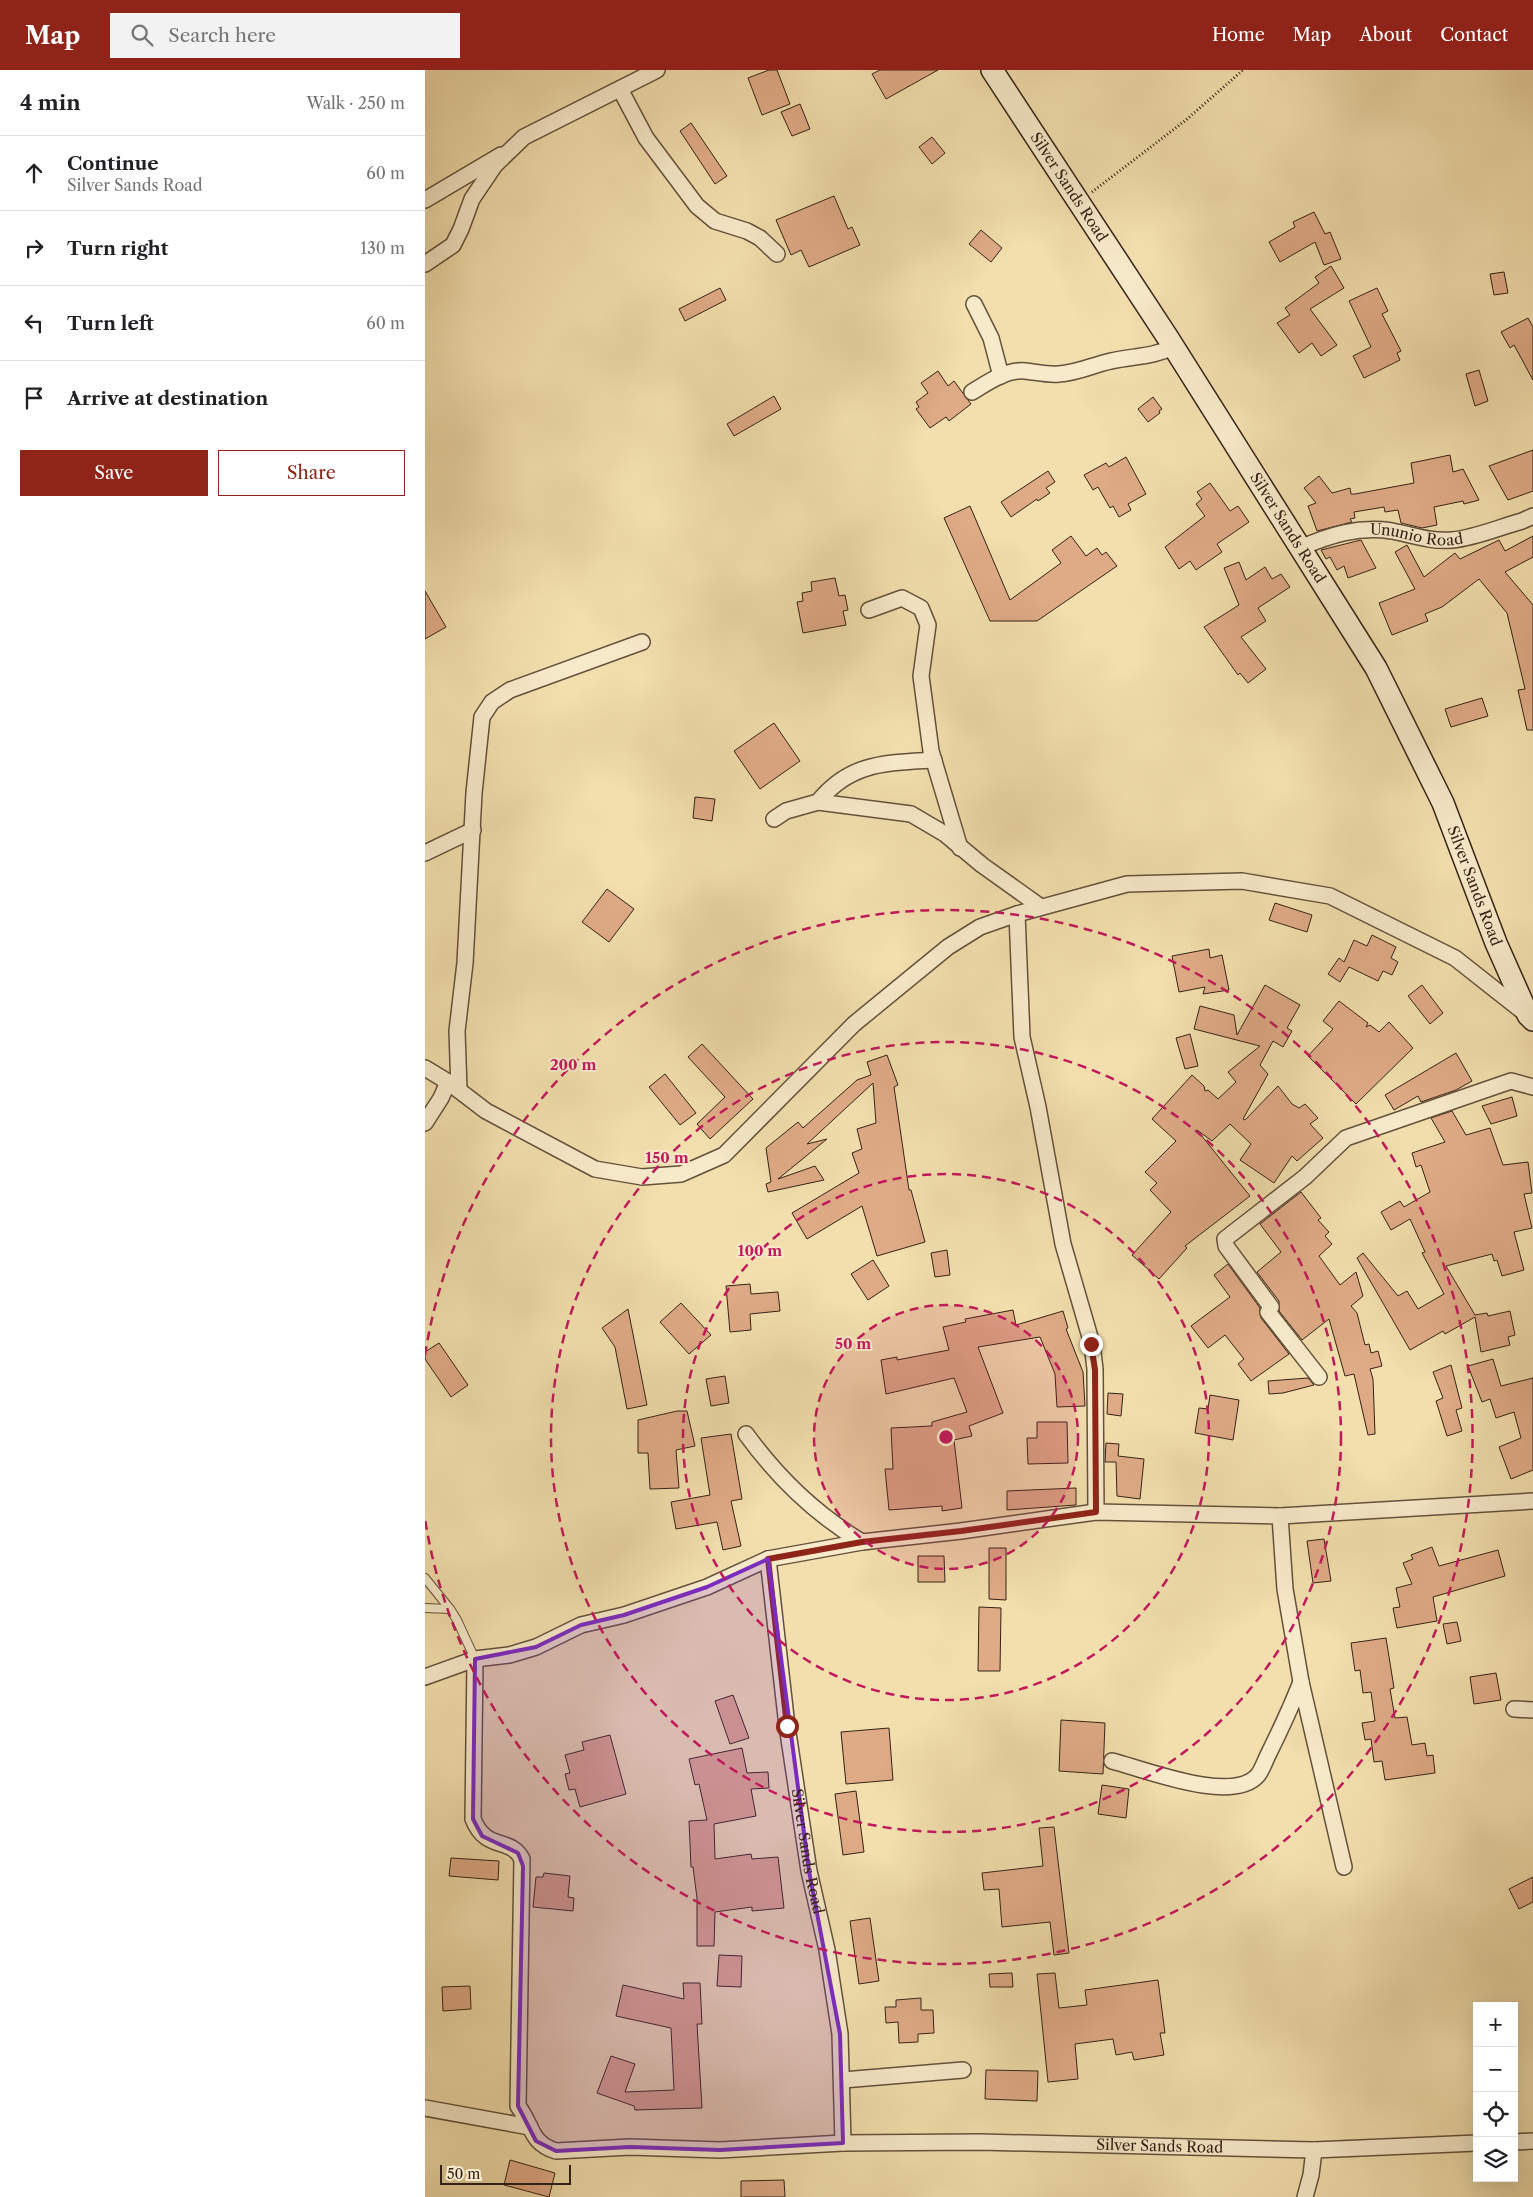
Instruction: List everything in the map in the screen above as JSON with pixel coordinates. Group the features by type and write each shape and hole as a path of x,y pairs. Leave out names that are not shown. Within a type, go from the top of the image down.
{"street":[{"path":"425,264 453,245 472,200 495,165 524,137 657,70"},
{"name":"Silver Sands Road","path":"992,70 1080,201 1376,668 1443,803 1496,943 1531,1018"},
{"path":"620,89 646,138 697,206 715,221 747,231 760,238 777,254"},
{"path":"425,200 469,172 514,147"},
{"path":"974,304 991,338 1001,376"},
{"path":"972,392 1001,376 1023,370 1057,374 1073,372 1123,358 1158,354 1173,347"},
{"name":"Ununio Road","path":"1299,548 1330,535 1355,530 1392,531 1420,539 1453,540 1523,521 1533,516"},
{"path":"869,610 902,598 921,608 928,625 921,676 933,760 960,848"},
{"path":"425,1124 441,1098 453,1086 465,963 474,794 482,717 492,702 510,690 643,642"},
{"path":"818,802 839,780 866,768 886,763 933,760"},
{"path":"774,819 786,811 818,802 911,814 945,834 960,848 1041,908"},
{"path":"425,853 473,830"},
{"path":"425,1068 486,1111 595,1169 643,1177 681,1174 724,1154 855,1024 948,946 980,926 1127,884 1242,880 1330,896 1455,958 1531,1018"},
{"path":"1017,914 1022,1037 1038,1107 1063,1244 1093,1353 1096,1512"},
{"path":"1319,1377 1268,1312 1271,1307 1226,1246 1225,1238 1305,1177 1346,1138 1511,1081 1533,1087"},
{"path":"746,1434 771,1468 792,1490 837,1527 862,1542"},
{"path":"425,1677 475,1659 509,1655 536,1647 581,1625 624,1615 707,1587 768,1559 862,1542 961,1531 1096,1512 1280,1516 1533,1501"},
{"path":"1280,1516 1285,1589 1301,1682 1344,1868"},
{"name":"Silver Sands Road","path":"768,1559 787,1726 809,1871 827,1950 840,2034 843,2080 843,2143"},
{"path":"475,1659 473,1819 482,1836 490,1842 507,1845 518,1853 523,1866 519,2106 533,2134"},
{"path":"1112,1761 1205,1787 1224,1788 1244,1783 1257,1776 1284,1723 1301,1682"},
{"path":"1514,1709 1533,1710"},
{"path":"843,2080 963,2070"},
{"name":"Silver Sands Road","path":"425,2108 533,2134 545,2147 556,2150 630,2147 720,2150 843,2143 980,2142 1314,2150 1473,2143"},
{"path":"1518,2142 1533,2141"},
{"path":"1305,2197 1311,2175 1314,2150"}],"lane":[{"path":"425,1578 457,1620 475,1659"},
{"path":"425,1608 450,1609"}],"path":[{"path":"1080,201 1186,120 1243,70"}],"highlighted area":[{"path":"768,1559 809,1871 840,2034 843,2143 720,2150 630,2147 556,2151 536,2141 518,2106 523,1866 518,1853 482,1836 473,1819 475,1659 536,1647 581,1625 624,1615 707,1587"}],"building":[{"path":"769,70 777,70 790,104 762,115 748,78"},
{"path":"880,70 938,70 886,99 872,74"},
{"path":"800,104 810,129 792,136 781,112"},
{"path":"691,123 727,176 715,184 680,131"},
{"path":"932,137 945,153 932,164 919,147"},
{"path":"834,196 848,229 852,227 860,245 809,267 801,250 791,255 776,220"},
{"path":"1314,212 1325,234 1330,232 1341,259 1324,265 1315,242 1280,262 1269,242 1295,227 1293,222"},
{"path":"981,230 1002,248 991,262 969,244"},
{"path":"1331,266 1344,288 1310,309 1337,345 1321,356 1312,343 1299,353 1277,323 1290,315 1285,308 1319,283 1315,277"},
{"path":"1504,272 1508,293 1494,295 1490,274"},
{"path":"720,288 726,300 685,321 679,309"},
{"path":"1377,288 1388,311 1382,314 1401,351 1397,353 1400,360 1364,378 1353,356 1371,347 1349,301"},
{"path":"1528,318 1533,327 1533,380 1514,345 1510,348 1501,332"},
{"path":"1479,370 1488,401 1475,406 1466,374"},
{"path":"938,371 948,386 954,381 971,404 949,421 946,417 930,428 916,409 919,407 916,402 928,393 921,383"},
{"path":"774,396 781,409 734,436 727,424"},
{"path":"1153,397 1162,409 1159,411 1160,413 1148,422 1138,409"},
{"path":"1533,450 1533,491 1508,500 1489,466"},
{"path":"1450,455 1453,472 1463,469 1479,500 1464,504 1463,501 1434,507 1437,525 1422,528 1401,523 1398,510 1385,512 1384,507 1354,512 1355,518 1350,519 1352,522 1317,531 1308,506 1316,503 1304,488 1319,476 1332,493 1350,488 1351,494 1355,494 1414,483 1411,463"},
{"path":"1126,457 1146,494 1128,504 1131,510 1119,517 1113,506 1110,508 1098,487 1093,490 1084,475 1106,463 1109,467"},
{"path":"1048,471 1055,482 1046,488 1050,493 1038,501 1037,499 1011,517 1001,502"},
{"path":"1210,483 1230,511 1238,506 1249,522 1217,544 1222,552 1196,570 1190,561 1179,569 1165,547 1205,516 1196,504 1202,499 1197,492"},
{"path":"970,506 1010,600 1061,563 1052,550 1071,536 1086,556 1097,548 1102,555 1106,552 1117,566 1037,621 990,621 944,518"},
{"path":"1533,536 1533,557 1505,572 1533,605 1533,730 1527,730 1518,690 1525,689 1507,613 1479,579 1442,607 1425,614 1428,621 1392,635 1379,603 1415,589 1395,552 1407,545 1424,577 1455,553 1460,559 1499,540 1505,551"},
{"path":"1361,540 1376,568 1348,578 1344,566 1337,570 1330,557 1326,559 1321,550"},
{"path":"1239,562 1246,580 1265,567 1272,579 1281,574 1290,587 1258,608 1266,621 1241,637 1266,669 1248,683 1240,673 1238,675 1204,627 1239,605 1224,568"},
{"path":"835,578 839,596 845,595 848,610 843,611 846,625 803,633 797,602 803,601 802,593 812,591 811,582"},
{"path":"425,591 446,627 425,639"},
{"path":"1482,698 1488,716 1451,727 1445,709"},
{"path":"774,723 800,761 760,789 734,751"},
{"path":"695,797 715,799 712,821 693,818"},
{"path":"607,889 634,909 609,942 582,922"},
{"path":"1275,903 1312,915 1307,932 1269,920"},
{"path":"1372,935 1396,947 1391,958 1398,962 1392,975 1383,971 1378,981 1349,967 1340,982 1328,974 1339,958 1344,962 1354,940 1367,946"},
{"path":"1209,949 1210,958 1222,955 1229,990 1203,994 1205,987 1179,992 1172,956"},
{"path":"1265,985 1300,1005 1287,1028 1292,1031 1283,1047 1273,1041 1260,1065 1268,1074 1243,1119 1245,1120 1278,1086 1292,1104 1299,1108 1305,1104 1318,1118 1310,1124 1323,1138 1297,1161 1292,1156 1274,1183 1240,1160 1251,1144 1230,1124 1212,1141 1197,1130 1250,1196 1185,1246 1187,1248 1159,1279 1132,1255 1171,1212 1150,1190 1157,1183 1145,1172 1176,1141 1152,1119 1192,1075 1204,1086 1205,1091 1208,1090 1218,1099 1236,1082 1228,1072 1260,1046 1194,1029 1200,1006 1234,1015 1237,1035"},
{"path":"1422,985 1443,1013 1430,1024 1408,996"},
{"path":"1339,1001 1368,1023 1366,1027 1370,1025 1379,1032 1389,1022 1413,1048 1356,1104 1308,1056 1333,1029 1323,1021"},
{"path":"1190,1034 1198,1066 1185,1069 1176,1038"},
{"path":"702,1044 753,1099 710,1139 697,1124 725,1097 688,1057"},
{"path":"1456,1053 1472,1081 1456,1090 1421,1102 1418,1096 1394,1110 1385,1095"},
{"path":"887,1055 898,1085 894,1087 909,1190 911,1190 925,1242 877,1256 862,1206 807,1239 792,1213 859,1173 852,1153 862,1149 857,1129 876,1123 873,1083 807,1144 827,1139 778,1179 815,1166 824,1180 768,1192 766,1184 771,1182 766,1148 798,1122 803,1128 857,1080 871,1075 867,1062"},
{"path":"665,1074 696,1113 680,1125 649,1087"},
{"path":"1512,1097 1517,1116 1491,1124 1482,1106"},
{"path":"1452,1111 1466,1135 1490,1128 1503,1165 1528,1162 1532,1193 1524,1194 1532,1228 1514,1232 1524,1270 1502,1276 1497,1260 1494,1261 1492,1254 1446,1266 1475,1315 1487,1313 1488,1316 1510,1311 1515,1335 1508,1337 1510,1345 1481,1352 1475,1317 1445,1334 1443,1331 1410,1350 1357,1258 1363,1253 1398,1296 1407,1291 1418,1309 1444,1294 1422,1253 1425,1252 1410,1219 1391,1230 1381,1212 1400,1201 1404,1207 1430,1192 1421,1165 1416,1167 1412,1153 1445,1142 1431,1118"},
{"path":"1301,1192 1321,1218 1318,1220 1329,1232 1325,1236 1332,1244 1319,1256 1340,1285 1356,1272 1363,1296 1351,1306 1357,1313 1365,1345 1369,1344 1371,1353 1378,1351 1382,1366 1370,1369 1373,1379 1375,1434 1368,1435 1354,1374 1345,1376 1329,1319 1302,1340 1279,1311 1279,1301 1257,1272 1281,1252 1260,1224"},
{"path":"947,1250 950,1275 935,1277 931,1253"},
{"path":"873,1260 889,1286 868,1300 851,1274"},
{"path":"1228,1264 1260,1308 1261,1318 1289,1354 1251,1381 1238,1364 1244,1359 1225,1335 1208,1348 1191,1326 1230,1297 1214,1275"},
{"path":"750,1284 751,1294 778,1292 780,1311 750,1314 751,1330 730,1332 726,1286"},
{"path":"681,1303 711,1335 689,1354 660,1322"},
{"path":"628,1309 647,1405 627,1409 615,1347 602,1328"},
{"path":"1013,1310 1016,1325 1063,1311 1068,1328 1066,1329 1083,1372 1085,1406 1057,1407 1055,1374 1040,1337 978,1347 1003,1413 969,1426 972,1436 954,1440 962,1508 942,1511 942,1506 889,1510 885,1469 893,1469 891,1428 932,1426 932,1422 967,1412 954,1378 886,1394 881,1360 897,1357 897,1360 949,1350 943,1327 966,1322 965,1319"},
{"path":"439,1343 468,1385 451,1397 425,1359 425,1352"},
{"path":"1493,1359 1501,1386 1533,1378 1533,1470 1511,1479 1499,1447 1521,1438 1514,1412 1496,1418 1490,1399 1482,1402 1468,1366"},
{"path":"1451,1365 1462,1408 1456,1410 1462,1431 1447,1436 1436,1401 1443,1398 1433,1372"},
{"path":"725,1376 729,1403 711,1406 706,1379"},
{"path":"1308,1378 1314,1385 1283,1393 1269,1394 1268,1381"},
{"path":"1108,1393 1123,1394 1121,1416 1107,1414"},
{"path":"1210,1395 1239,1400 1233,1440 1195,1433 1199,1408 1208,1409"},
{"path":"677,1411 687,1411 695,1446 676,1450 679,1488 650,1489 648,1453 638,1453 638,1420"},
{"path":"1037,1422 1067,1422 1068,1463 1028,1464 1027,1438 1037,1438"},
{"path":"731,1434 742,1499 731,1501 741,1546 723,1550 717,1522 676,1529 671,1502 710,1495 701,1438"},
{"path":"1106,1443 1119,1444 1118,1456 1144,1459 1140,1499 1117,1496 1116,1462 1105,1462"},
{"path":"1076,1488 1076,1505 1007,1510 1007,1491"},
{"path":"1324,1539 1331,1581 1313,1583 1307,1541"},
{"path":"1432,1547 1439,1566 1498,1550 1505,1576 1433,1597 1437,1621 1397,1628 1393,1608 1400,1607 1396,1588 1412,1584 1403,1563 1413,1559 1411,1555"},
{"path":"989,1548 1006,1548 1006,1600 989,1599"},
{"path":"918,1556 944,1556 945,1582 918,1582"},
{"path":"979,1607 1001,1608 1000,1671 978,1671"},
{"path":"1457,1622 1461,1641 1447,1644 1443,1624"},
{"path":"1386,1638 1394,1688 1390,1689 1395,1718 1407,1717 1412,1745 1425,1743 1427,1756 1433,1755 1435,1773 1385,1780 1382,1761 1374,1762 1371,1739 1365,1740 1362,1723 1375,1721 1371,1692 1363,1693 1360,1670 1355,1671 1351,1643"},
{"path":"1496,1673 1501,1700 1474,1704 1470,1677"},
{"path":"733,1695 749,1738 730,1744 715,1701"},
{"path":"1061,1720 1105,1723 1103,1774 1059,1771"},
{"path":"889,1728 893,1780 846,1784 841,1732"},
{"path":"610,1735 626,1794 580,1807 575,1789 569,1790 565,1774 570,1773 565,1755 584,1750 582,1742"},
{"path":"742,1748 747,1773 768,1772 769,1788 751,1789 756,1816 714,1824 715,1859 751,1854 752,1859 778,1857 784,1908 752,1911 752,1907 715,1912 714,1946 697,1946 697,1898 693,1867 691,1867 689,1821 707,1820 699,1784 695,1785 689,1759"},
{"path":"1102,1785 1129,1789 1126,1818 1098,1814"},
{"path":"856,1791 864,1852 843,1855 835,1794"},
{"path":"1054,1827 1069,1953 1054,1955 1050,1922 1002,1927 999,1889 984,1890 982,1873 1043,1866 1039,1828"},
{"path":"451,1858 499,1861 498,1880 449,1876"},
{"path":"544,1873 570,1876 568,1897 574,1898 573,1911 533,1907 536,1877 543,1877"},
{"path":"1533,1877 1533,1902 1519,1909 1509,1889"},
{"path":"870,1918 879,1981 859,1984 850,1921"},
{"path":"719,1955 742,1956 741,1987 717,1986"},
{"path":"1012,1973 1013,1987 990,1987 989,1974"},
{"path":"1055,1973 1059,2008 1087,2005 1085,1990 1158,1980 1165,2033 1160,2033 1164,2055 1134,2060 1132,2052 1116,2055 1113,2039 1075,2044 1078,2079 1048,2082 1037,1974"},
{"path":"683,1983 700,1983 702,2024 697,2024 702,2108 635,2110 634,2106 597,2093 611,2056 635,2064 625,2092 674,2090 671,2028 616,2016 623,1985 684,1999"},
{"path":"470,1986 471,2009 443,2011 442,1987"},
{"path":"921,1998 921,2010 933,2010 934,2033 918,2034 918,2042 899,2043 898,2022 886,2023 885,2007 896,2007 896,2000"},
{"path":"986,2070 1038,2071 1037,2101 985,2099"},
{"path":"510,2160 555,2173 549,2197 504,2185"},
{"path":"784,2180 785,2197 741,2197 741,2181"}],"route":[{"path":"787,1726 768,1559 862,1542 961,1531 1096,1512 1095,1370 1091,1344"}]}
